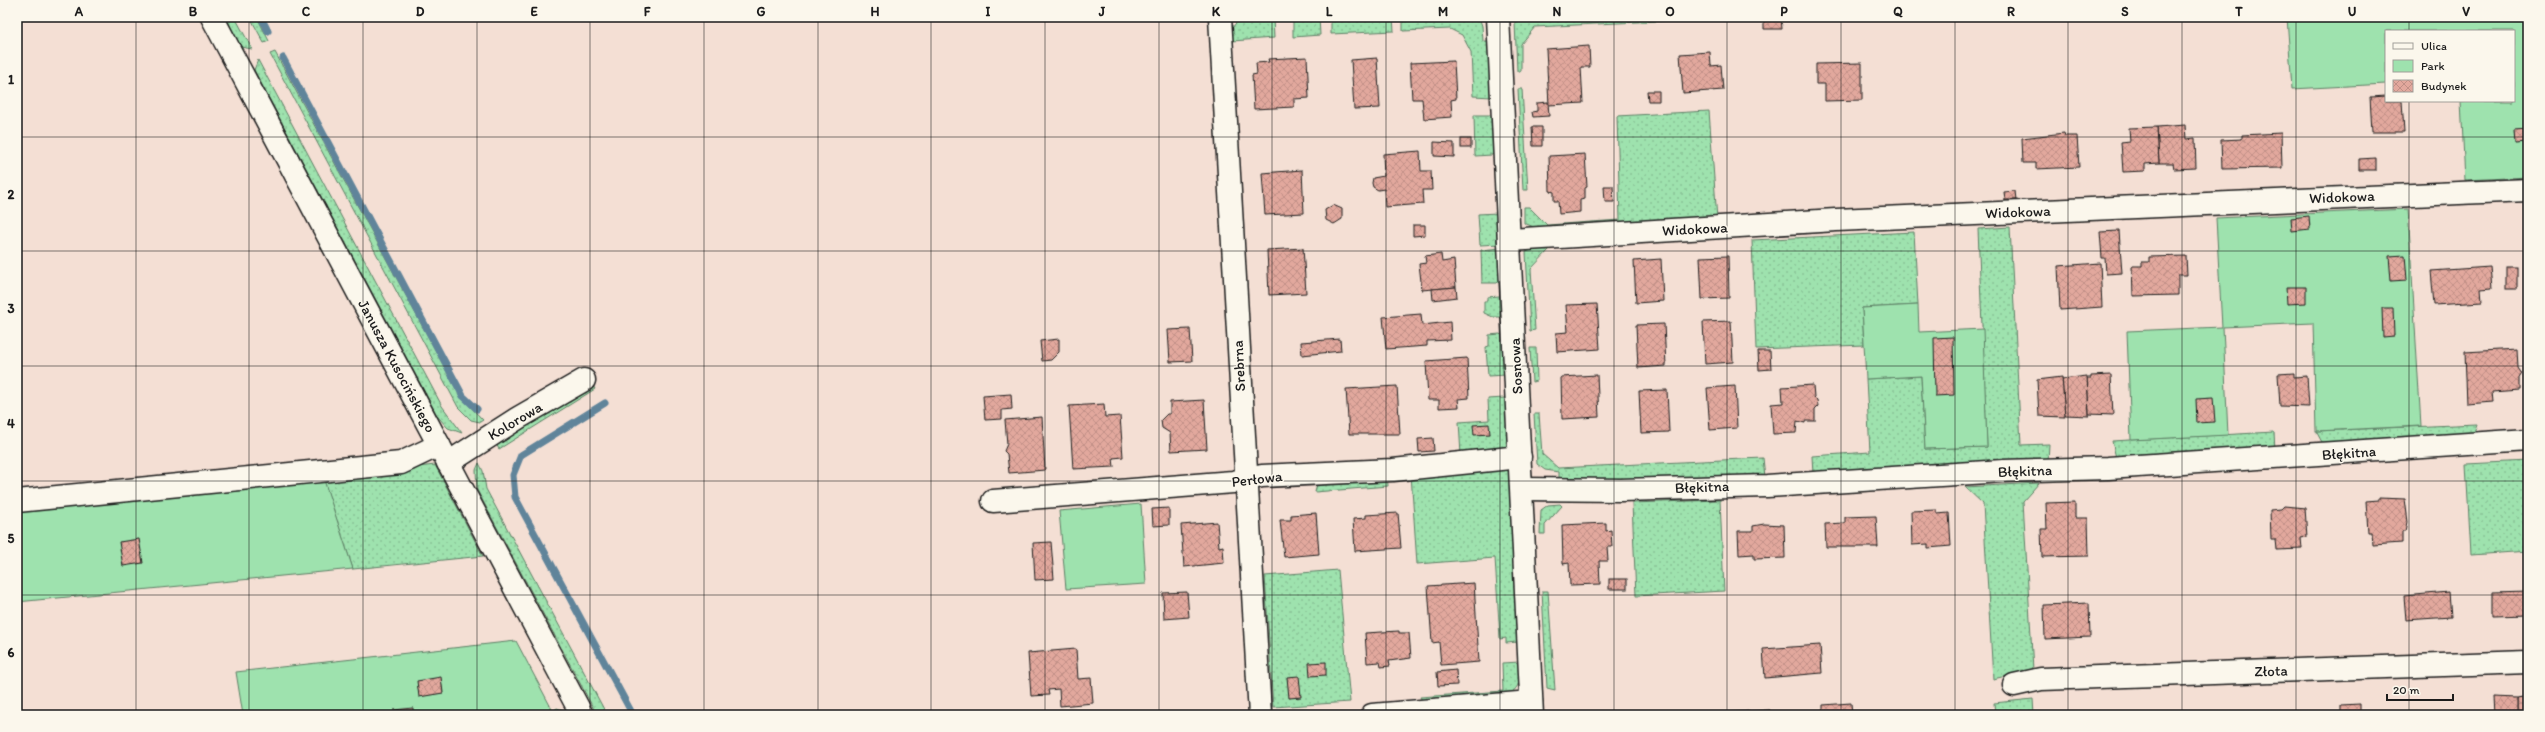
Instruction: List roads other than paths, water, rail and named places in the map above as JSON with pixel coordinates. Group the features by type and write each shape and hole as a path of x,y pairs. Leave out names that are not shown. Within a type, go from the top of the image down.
{"street":[{"name":"Janusza Kusocińskiego","path":"212,17 582,715"},
{"name":"Srebrna","path":"1220,17 1245,480 1260,715"},
{"name":"Sosnowa","path":"1498,17 1522,489 1531,709"},
{"name":"Widokowa","path":"1509,240 1844,220 2528,190"},
{"name":"Kolorowa","path":"17,501 401,463 443,454 518,418 584,380"},
{"name":"Błękitna","path":"1522,489 1621,490 1767,486 2003,471 2108,468 2528,440"},
{"name":"Perłowa","path":"993,501 1225,483 1262,476 1393,470 1520,457"},
{"name":"Złota","path":"2014,685 2041,679 2528,662"},
{"path":"1372,715 1531,709"}],"waterway":[{"path":"261,17 268,31"},
{"path":"283,58 463,396 477,409"},
{"path":"605,403 521,455 513,475 515,497 633,715"}]}
